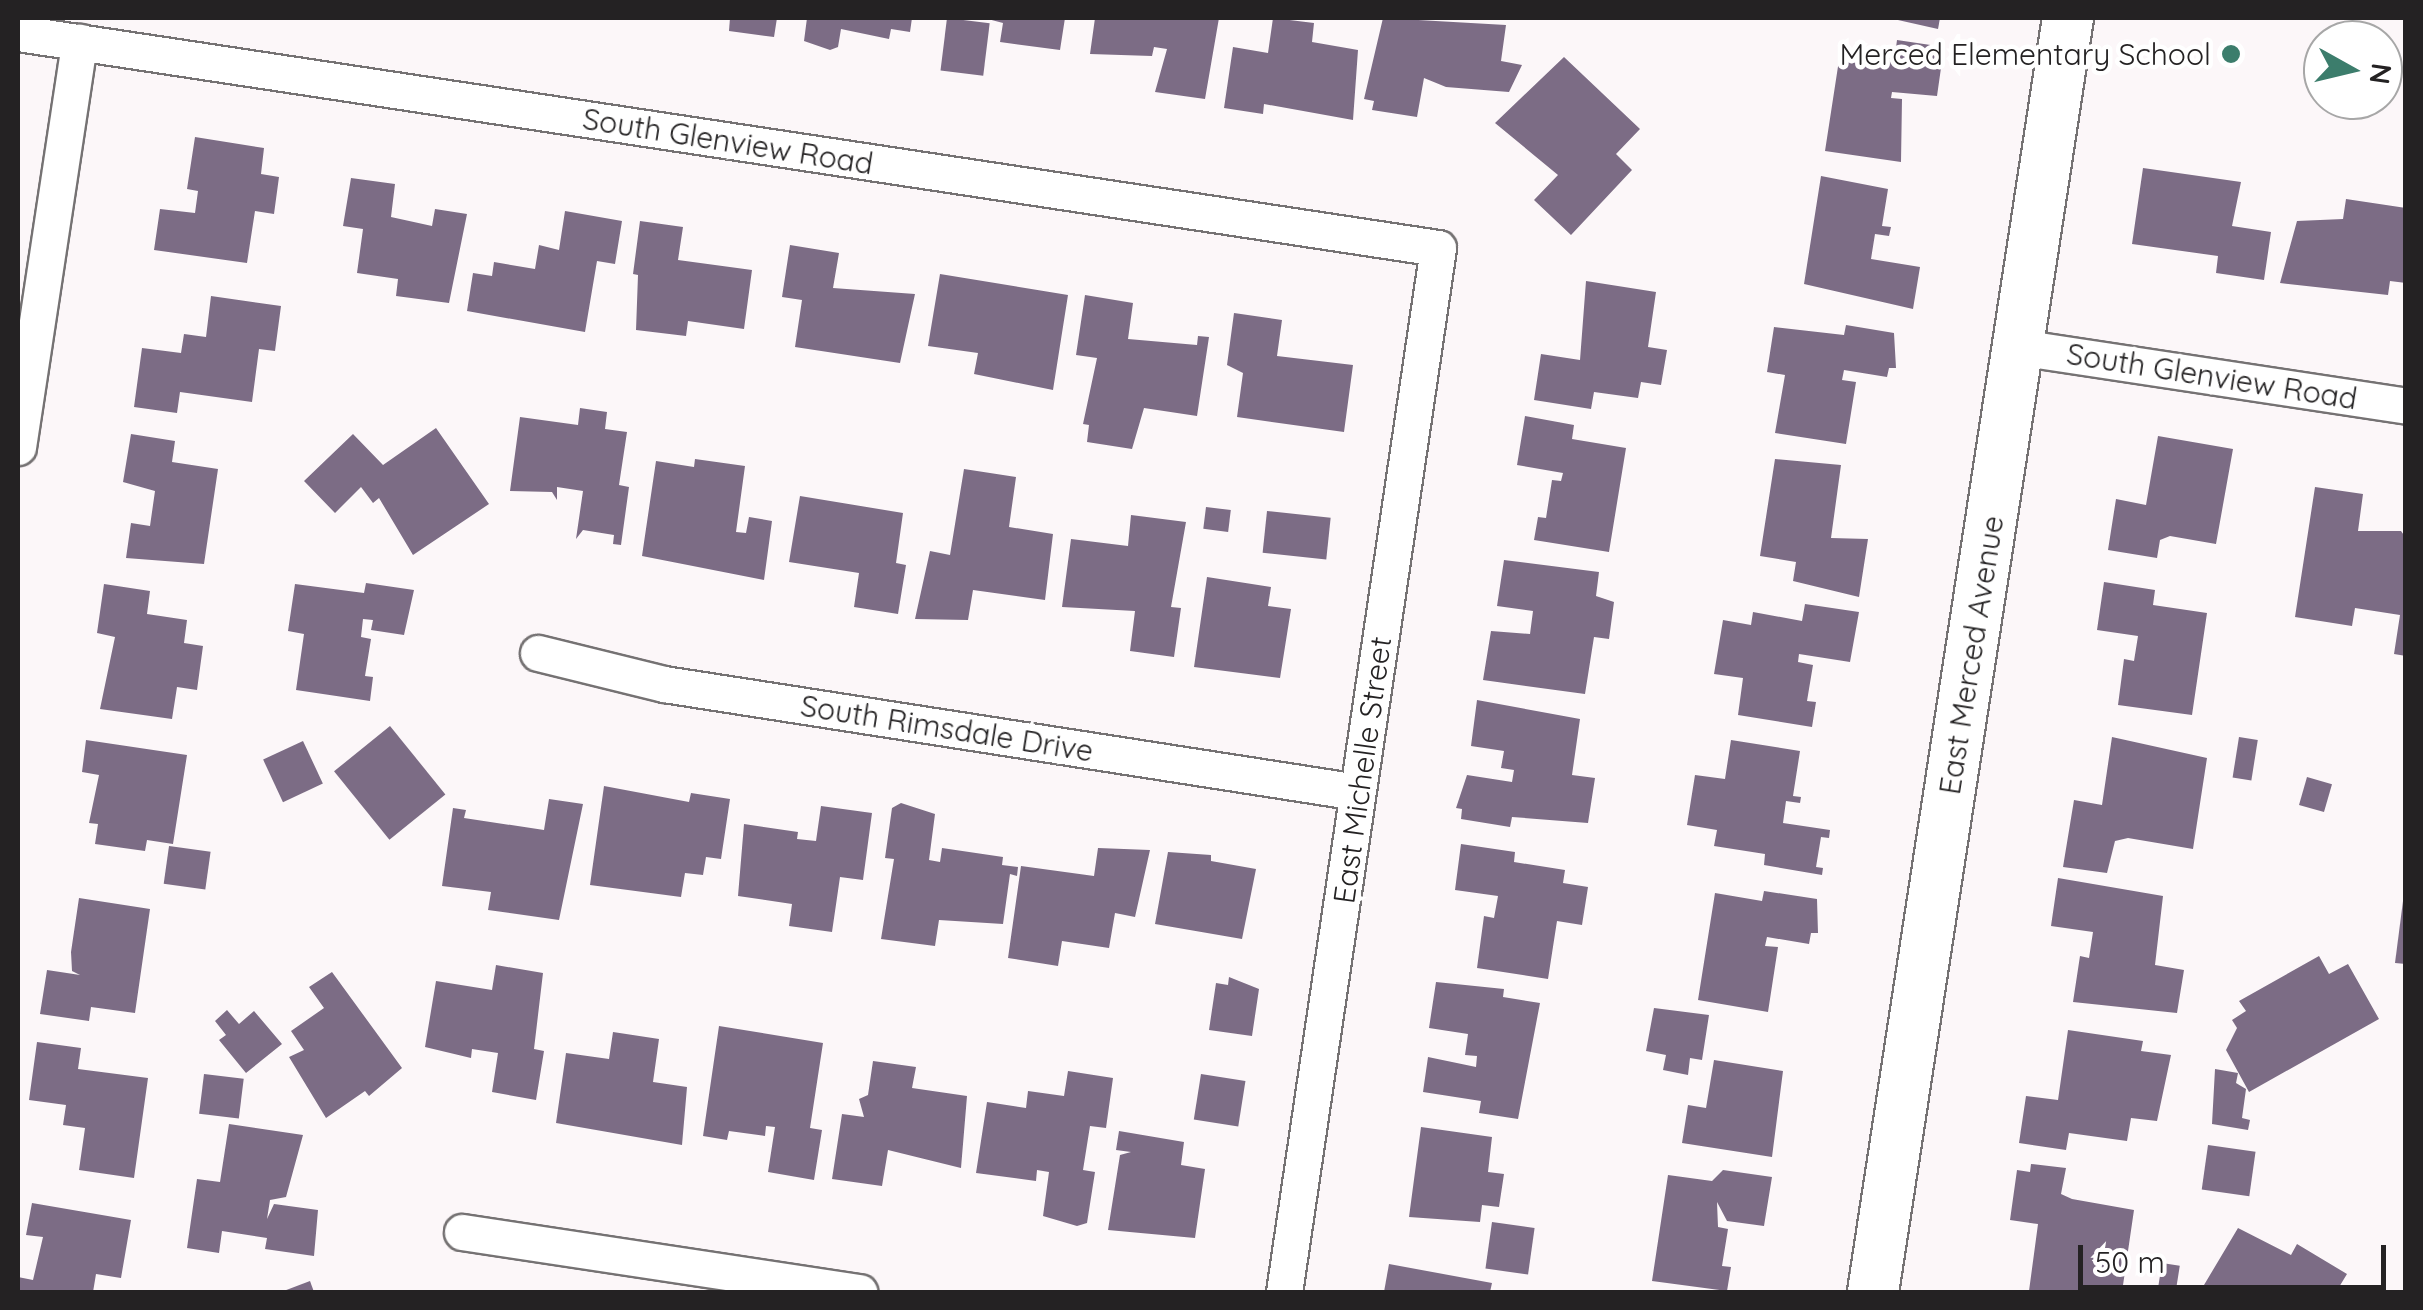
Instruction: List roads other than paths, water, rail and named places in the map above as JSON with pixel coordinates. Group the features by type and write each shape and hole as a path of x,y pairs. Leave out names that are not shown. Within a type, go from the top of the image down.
{"street":[{"name":"East Merced Avenue","path":"1873,1292 2068,18"},
{"name":"South Glenview Road","path":"18,34 1438,248"},
{"path":"18,447 78,42"},
{"name":"East Michelle Street","path":"1284,1292 1438,248"},
{"name":"South Glenview Road","path":"2018,346 2406,406"},
{"name":"South Rimsdale Drive","path":"538,653 664,684 1358,792"},
{"path":"462,1232 859,1292"}],"place":[{"name":"Merced Elementary School","path":"2231,54"}]}
